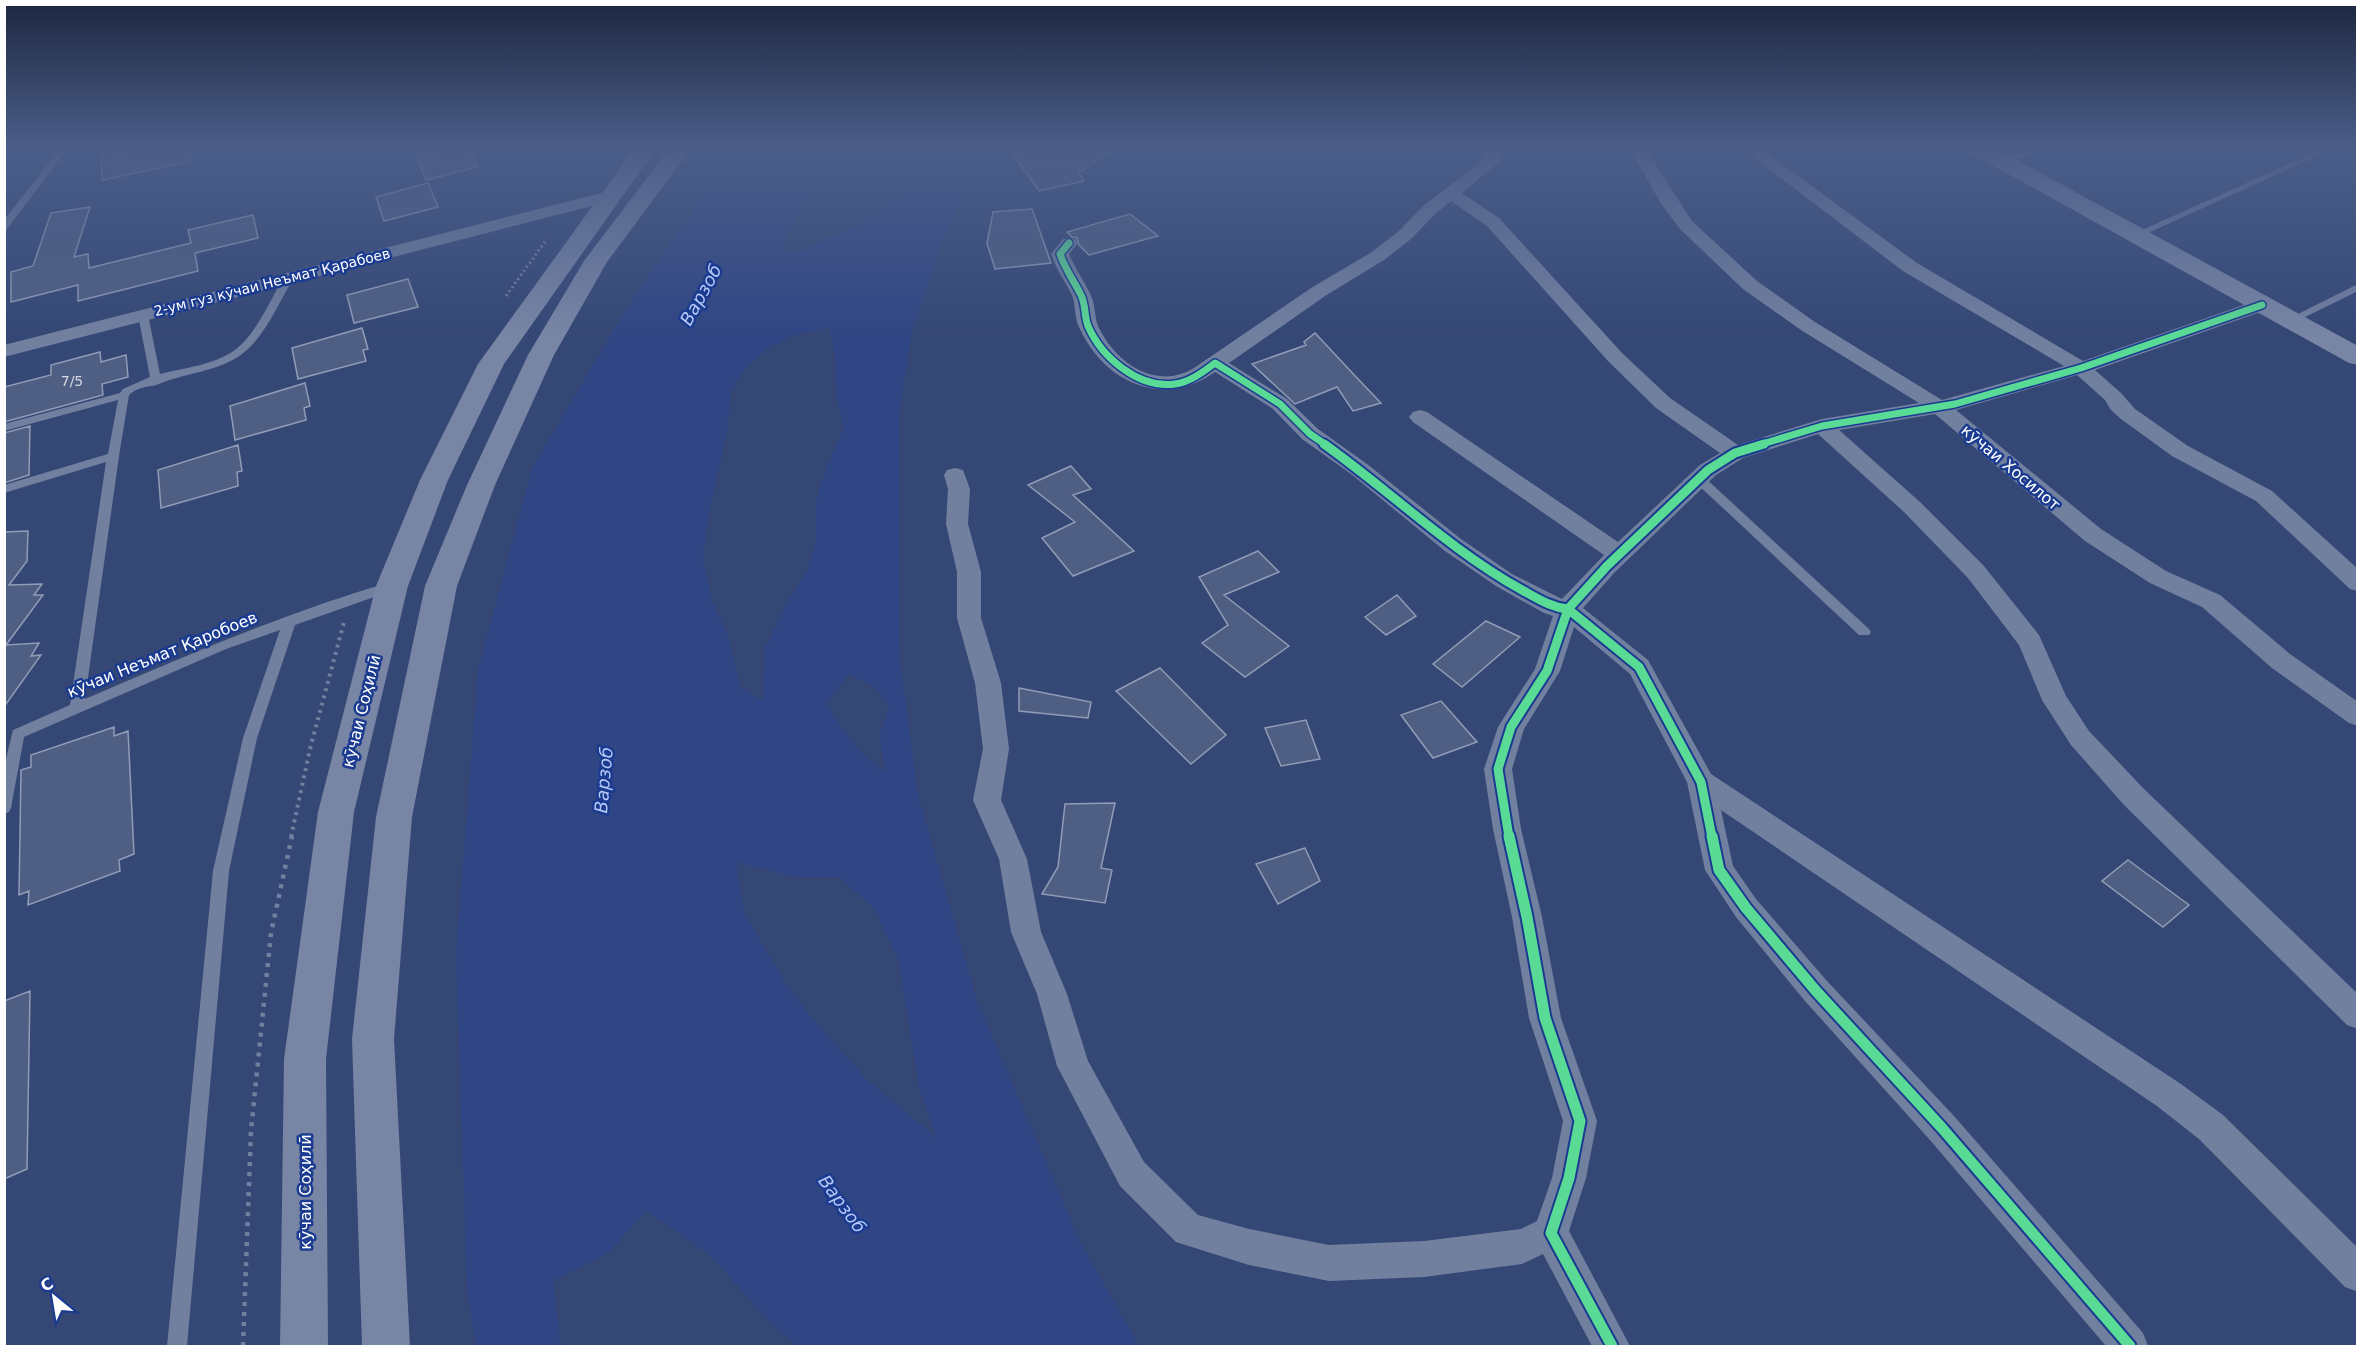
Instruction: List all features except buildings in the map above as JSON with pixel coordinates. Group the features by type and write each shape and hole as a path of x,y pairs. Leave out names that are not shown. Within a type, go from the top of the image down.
{"main road":[{"name":"кӯчаи Соҳилӣ","path":"304,1347 305,1059 336,812 392,586 434,480 491,364 600,209"},
{"path":"386,1347 373,1039 394,817 441,586 481,485 541,355 596,261 635,209"},
{"path":"2089,209 2358,357"}],"street":[{"name":"2-ум гуз кӯчаи Неъмат Қарабоев","path":"4,351 557,209"},
{"path":"1069,243 1059,254 1066,272 1082,297 1088,326 1112,360 1143,381 1173,384 1194,378 1318,292 1378,256 1404,236 1430,209"},
{"path":"1474,209 1493,222 1615,357 1663,403 1735,453"},
{"name":"кӯчаи Хосилот","path":"1674,209 1686,225 1750,285 1808,326 1938,406 2092,535 2158,577 2211,601 2281,661 2358,716"},
{"path":"1833,209 1918,272 2081,368 2114,397 2118,405 2180,451 2264,496 2358,583"},
{"path":"1612,1347 1551,1233 1569,1178 1580,1121 1545,1018 1527,916 1507,829 1498,769 1511,727 1547,671 1568,609 1620,554 1700,479 1735,453 1822,426 1955,404 2081,368 2262,305"},
{"path":"1215,363 1280,404 1310,434 1359,469 1454,545 1504,580 1553,607 1568,609 1639,667 1701,782 1719,870 1746,908 1816,991 1942,1128 2130,1347"},
{"path":"1420,417 1620,554"},
{"path":"1822,426 1912,507 1976,572 2030,641 2055,700 2080,738 2134,797 2358,1015"},
{"path":"955,475 959,489 957,524 969,572 969,618 988,683 996,749 987,800 1013,859 1026,932 1052,994 1073,1066 1132,1174 1188,1230 1249,1247 1329,1263 1424,1258 1522,1246 1551,1233"},
{"path":"1701,782 2169,1095 2211,1127 2358,1274"}],"lane":[{"path":"4,227 18,209"},
{"path":"2136,235 2194,209"},
{"path":"4,428 124,395 133,387 218,362 237,352 248,342 289,277"},
{"path":"2291,320 2358,287"},
{"path":"143,315 156,381"},
{"path":"77,707 124,395"},
{"path":"4,489 113,456"},
{"path":"1700,479 1864,632"},
{"name":"кӯчаи Неъмат Қаробоев","path":"4,807 11,735 221,646 392,586"},
{"path":"177,1347 221,871 250,738 290,621"}],"water":[{"name":"Варзоб","path":"694,209 802,209 787,233 781,252 801,251 863,221 879,209 957,209 940,246 912,332 899,415 899,653 918,795 977,1001 1081,1243 1139,1346 797,1346 768,1320 710,1255 646,1211 608,1253 553,1281 561,1346 476,1346 467,1289 456,954 478,670 532,468 626,309","holes":["829,327 835,356 836,398 844,428 827,466 816,500 816,540 807,571 788,600 764,650 763,701 740,686 729,638 712,601 703,556 709,512 727,432 731,391 746,368 767,349 795,335","848,674 873,686 889,706 879,737 886,773 852,741 827,703","736,862 796,877 838,877 873,907 898,958 920,1091 936,1137 868,1081 817,1024 787,986 744,912"]}],"cycle path":[{"path":"1069,243 1060,254 1083,299 1088,326 1102,349 1123,368 1148,382 1175,384 1201,373 1215,363 1280,404 1310,434 1359,469 1453,545 1504,580 1553,607 1568,609 1547,671 1511,727 1498,769 1507,829 1527,917 1545,1018 1580,1121 1569,1178 1551,1233 1612,1346"},
{"path":"2130,1346 1942,1128 1816,991 1746,908 1719,870 1701,782 1639,667 1568,609 1607,566 1708,470 1735,453 1822,426 1955,404 2081,368 2262,305"}]}
